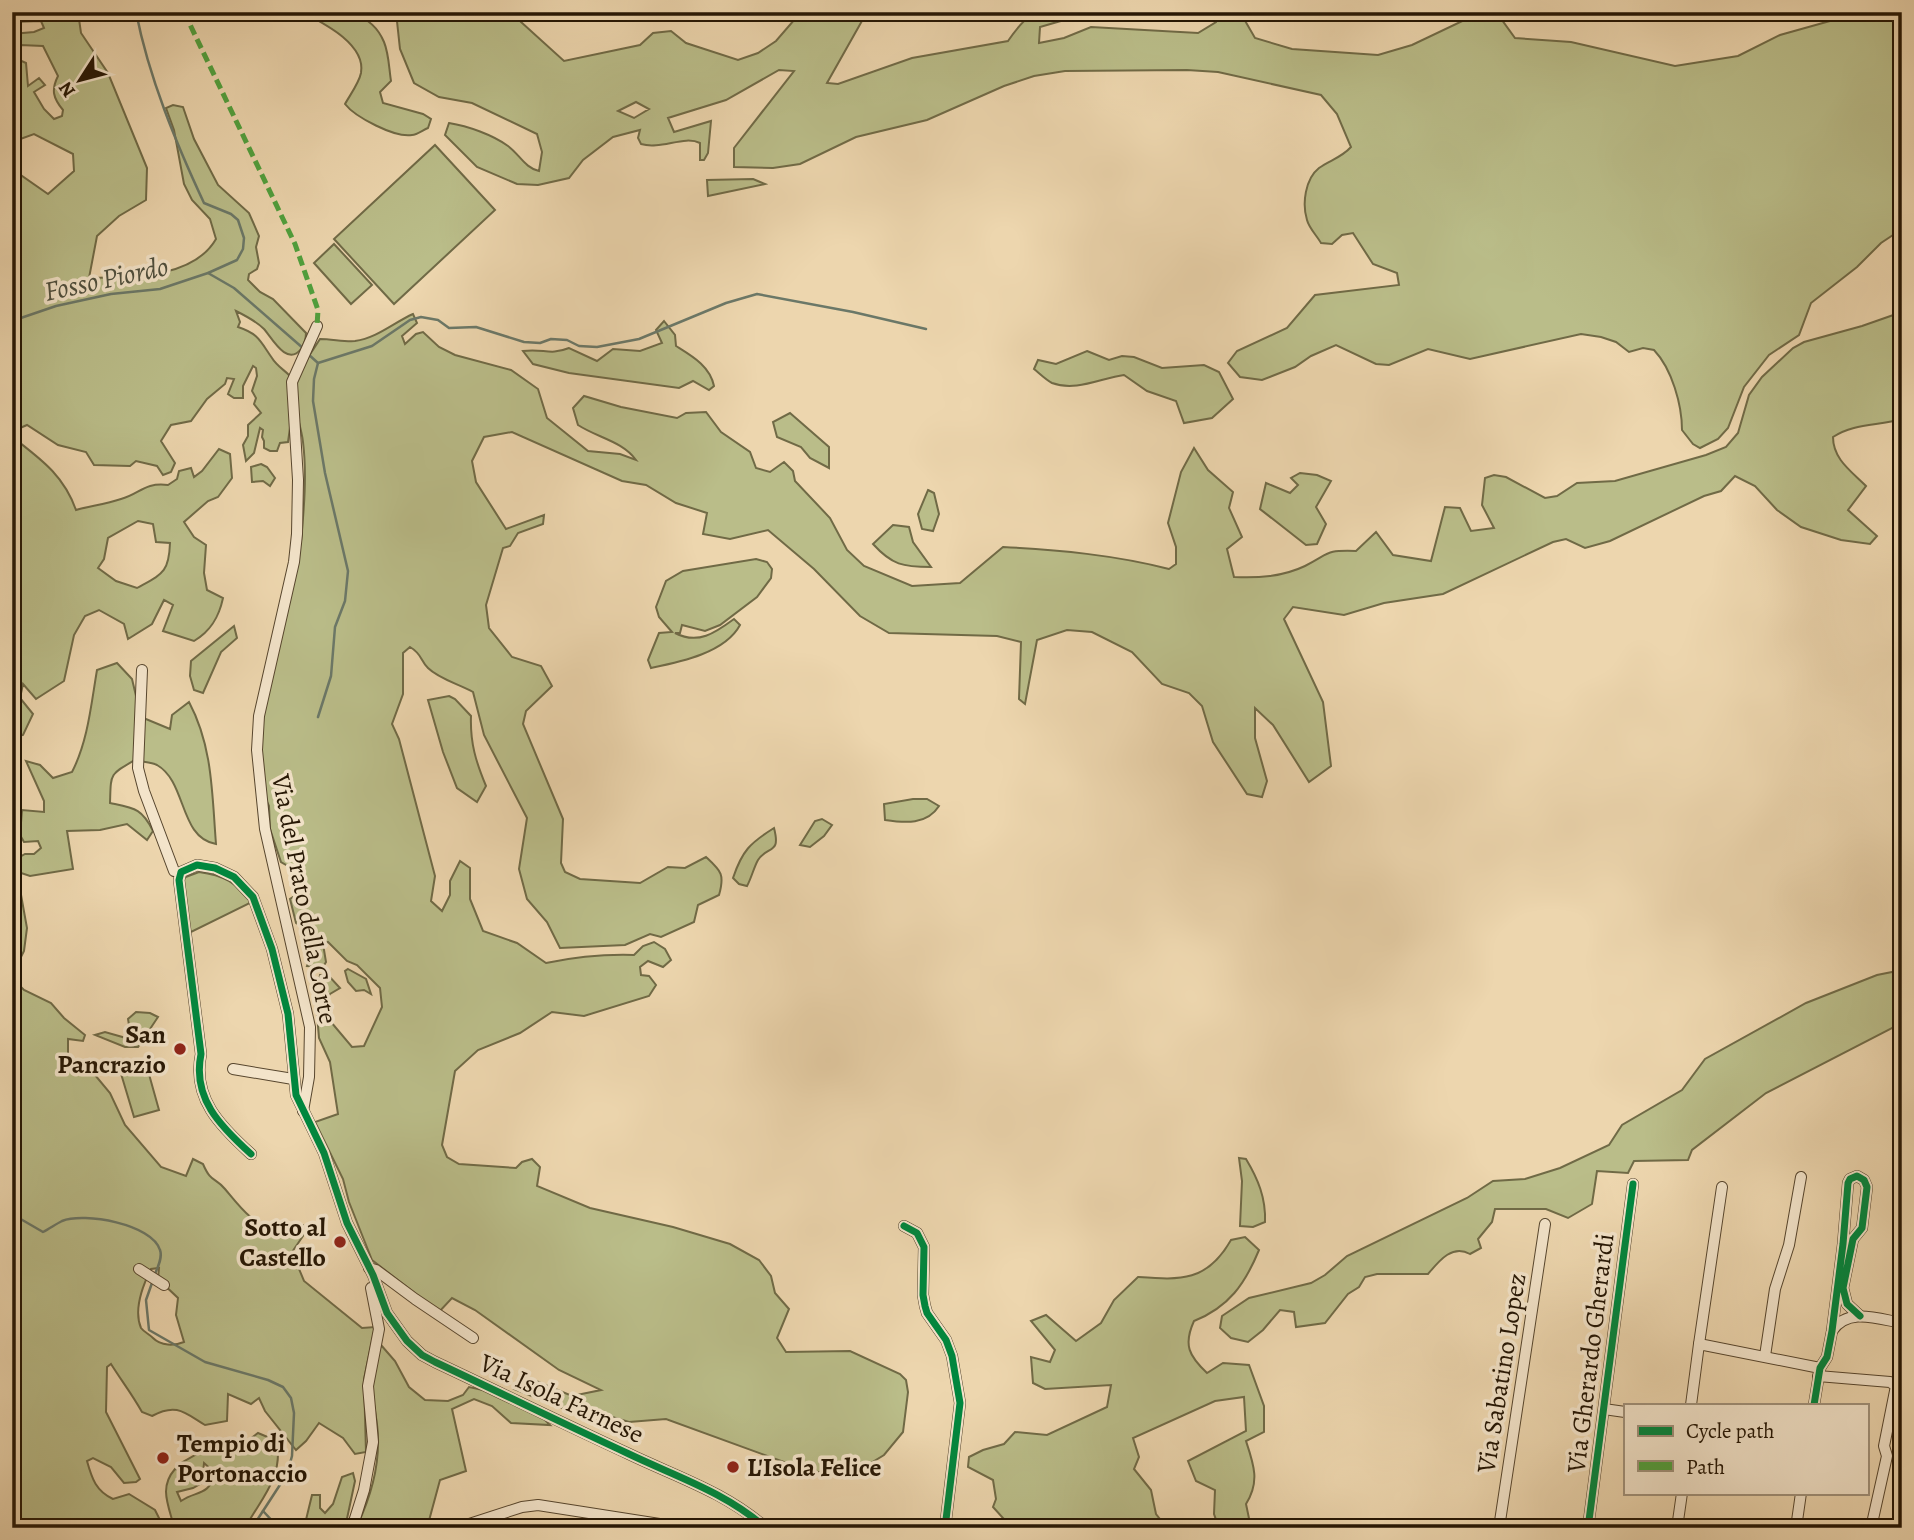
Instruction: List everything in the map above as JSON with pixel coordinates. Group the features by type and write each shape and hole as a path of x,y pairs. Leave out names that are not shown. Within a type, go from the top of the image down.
{"street":[{"name":"Via del Prato della Corte","path":"303,1111 309,1077 310,1027 265,829 257,750 260,716 294,562 297,534 298,453 291,391 293,376 317,326"},
{"path":"142,670 138,768 174,871"},
{"path":"251,1154 220,1124 199,1083 197,1072 201,1054 179,876 186,869 201,865 226,872 243,884 259,911 288,1014 296,1095 324,1153 347,1223 371,1271 369,1280 375,1298 379,1329 368,1386 373,1442 364,1490 352,1528"},
{"path":"233,1069 293,1079"},
{"path":"1814,1404 1819,1372 1827,1357 1832,1331 1843,1249 1848,1183 1857,1176 1864,1180 1867,1187 1862,1228 1853,1238 1843,1288 1848,1306 1860,1316"},
{"path":"1765,1356 1776,1285 1789,1245 1801,1177"},
{"name":"Via Gherardo Gherardi","path":"1588,1528 1633,1184"},
{"path":"1691,1404 1722,1187"},
{"name":"Via Sabatino Lopez","path":"1499,1528 1545,1224"},
{"path":"904,1226 917,1233 924,1247 925,1306 946,1340 952,1356 960,1403 945,1528"},
{"path":"371,1271 376,1270 415,1300 473,1338"},
{"name":"Via Isola Farnese","path":"371,1271 387,1313 407,1341 422,1355 626,1453 711,1490 737,1504 766,1528"},
{"path":"143,1272 162,1284"},
{"path":"1832,1331 1843,1320 1860,1316 1902,1323"},
{"path":"1699,1344 1765,1356 1819,1372 1890,1382 1896,1386 1884,1446 1887,1457 1871,1528"},
{"path":"1604,1409 1624,1412"},
{"path":"1677,1528 1682,1494"},
{"path":"1796,1528 1801,1494"},
{"path":"457,1528 522,1507 543,1505 685,1528"}],"green space":[{"path":"12,12 78,12 81,33 108,73 147,168 146,200 119,216 97,236 89,278 141,276 177,269 206,252 216,239 210,219 192,200 184,184 174,130 166,108 173,105 183,107 194,139 218,185 249,213 259,236 256,247 259,263 257,269 249,274 248,280 260,292 273,299 306,333 301,349 290,355 280,349 261,326 236,311 240,322 238,327 255,335 276,363 289,375 291,421 288,442 280,443 277,451 264,448 263,430 260,428 254,453 246,461 243,445 248,436 248,425 261,413 254,404 256,398 252,391 257,376 253,366 243,386 243,398 234,398 228,394 234,379 227,378 225,384 207,399 191,421 171,425 161,441 175,463 171,472 163,475 157,466 136,461 130,466 94,465 86,452 58,445 27,425 13,431 15,439 59,478 76,510 121,499 153,485 168,485 177,479 179,471 191,468 194,477 219,449 230,454 232,478 218,497 208,501 184,522 194,537 206,545 204,573 207,590 223,598 210,628 194,641 163,631 173,605 164,600 152,624 128,639 124,624 99,610 85,616 74,635 64,681 36,699 23,684 20,698 33,714 23,735 12,738 12,169 48,194 74,171 73,154 34,134 12,142 12,34 44,28 41,21 12,22","holes":["20,45 43,46 58,76 54,94 63,110 62,116 54,119 44,109 34,92 45,85 39,78 28,86 26,63 17,59","138,521 153,524 156,542 170,543 168,561 163,572 137,588 116,581 98,568 104,559 108,538"]},
{"path":"302,12 349,13 369,22 384,42 388,56 391,81 380,92 383,103 423,114 431,119 428,128 414,135 396,133 376,126 350,109 345,104 361,73 357,53 341,36"},
{"path":"396,12 510,12 564,61 640,45 653,33 671,31 686,43 738,60 758,53 776,41 801,12 867,12 827,83 838,84 912,58 1008,41 1022,23 1041,13 1072,12 1064,20 1040,27 1039,43 1064,38 1091,27 1198,33 1216,22 1219,12 1240,12 1255,38 1292,49 1378,55 1412,45 1479,13 1499,16 1515,38 1571,42 1675,66 1738,56 1780,35 1862,12 1902,12 1902,229 1881,243 1857,267 1811,303 1799,335 1769,355 1744,387 1728,428 1718,439 1700,448 1693,444 1682,430 1675,388 1666,367 1654,350 1643,348 1629,352 1616,342 1601,337 1581,334 1470,359 1428,349 1389,365 1376,364 1336,345 1311,356 1295,367 1262,380 1240,377 1228,363 1237,351 1287,328 1315,295 1399,285 1397,273 1373,264 1353,233 1342,235 1332,244 1321,243 1308,223 1305,199 1314,173 1351,147 1337,114 1321,95 1218,72 1065,71 1034,76 1004,86 927,120 856,137 800,164 773,168 734,167 734,148 794,71 779,70 726,100 668,118 674,132 711,121 708,153 704,160 700,160 700,143 687,141 641,144 638,138 640,130 613,137 583,160 569,178 538,185 517,184 477,167 445,135 449,123 495,138 508,146 530,167 539,171 542,152 537,134 472,103 439,97 414,83 400,49","holes":["636,102 649,109 634,118 618,111"]},
{"path":"435,145 495,210 394,304 334,239"},
{"path":"753,179 765,184 708,196 707,180"},
{"path":"334,244 372,285 351,304 314,263"},
{"path":"1902,312 1902,419 1858,427 1833,437 1839,458 1866,486 1848,510 1877,536 1870,544 1841,540 1801,527 1777,510 1755,486 1735,476 1721,491 1704,496 1610,541 1585,548 1566,539 1553,542 1443,594 1384,603 1344,615 1293,607 1284,619 1323,702 1331,766 1309,782 1273,725 1255,708 1255,738 1267,781 1262,797 1247,794 1213,742 1202,706 1189,693 1162,684 1132,652 1092,632 1067,630 1037,640 1025,704 1019,699 1021,642 997,636 889,633 860,616 814,569 768,530 730,539 703,534 707,513 676,503 646,485 622,481 512,432 484,437 472,461 476,482 506,529 544,515 543,524 518,533 510,546 503,548 486,605 489,628 512,657 541,666 552,686 526,711 523,724 563,819 561,863 565,872 580,879 640,883 668,867 685,868 706,857 718,870 722,882 719,895 698,905 694,922 661,937 650,934 625,945 560,948 547,922 527,899 519,869 527,818 484,735 473,692 433,672 410,647 403,653 403,694 392,724 399,739 435,876 431,901 442,911 450,895 450,881 460,861 470,868 470,899 483,931 517,943 546,963 589,956 634,955 643,946 654,942 665,949 671,960 663,967 648,961 640,967 641,975 649,976 656,985 649,996 584,1016 552,1012 520,1033 478,1050 455,1071 442,1145 447,1157 459,1164 516,1168 522,1162 532,1159 540,1167 537,1186 590,1208 673,1227 730,1244 759,1260 771,1276 775,1293 789,1309 777,1338 786,1352 850,1351 900,1374 906,1380 908,1392 903,1432 884,1455 861,1469 830,1475 795,1466 666,1419 629,1422 606,1415 594,1421 514,1389 522,1375 572,1396 601,1390 559,1370 475,1310 452,1298 439,1312 372,1260 349,1202 343,1179 315,1122 338,1114 330,1062 319,1038 317,1014 326,1016 352,1047 364,1046 382,1007 380,988 328,942 323,944 326,962 323,967 307,966 311,954 302,927 296,923 290,899 299,893 303,881 293,869 281,862 270,829 269,806 263,793 261,726 301,541 303,517 304,454 295,388 302,368 320,339 363,339 378,334 413,314 417,323 402,336 405,344 416,334 423,332 439,347 455,355 511,370 538,389 547,418 588,451 620,454 636,460 624,448 578,425 573,408 584,396 621,407 677,418 686,413 706,412 721,432 750,452 756,468 770,472 784,462 793,471 795,481 830,518 847,550 864,566 912,586 960,583 1003,547 1087,554 1169,569 1176,564 1176,547 1168,523 1181,472 1194,448 1208,470 1233,492 1229,508 1242,537 1227,549 1234,577 1279,575 1305,566 1328,553 1356,551 1376,532 1393,555 1431,561 1445,507 1460,508 1471,531 1494,528 1482,505 1485,478 1494,475 1506,477 1545,498 1557,496 1577,483 1615,481 1706,455 1726,447 1738,433 1749,395 1762,377 1793,348 1804,342"},
{"path":"664,321 675,335 676,346 699,362 709,373 714,386 709,390 693,381 679,388 569,373 533,364 523,351 556,351 569,348 597,361 613,349 640,351 662,343 656,330"},
{"path":"1087,351 1109,360 1122,356 1134,357 1162,368 1204,365 1219,372 1233,399 1212,418 1184,423 1176,401 1147,391 1124,375 1070,386 1052,383 1034,369 1038,360 1056,364"},
{"path":"790,413 829,447 829,468 810,458 801,447 777,437 773,422"},
{"path":"261,464 267,467 275,478 270,486 263,481 252,482 251,467"},
{"path":"1300,473 1317,475 1331,481 1316,507 1326,524 1317,544 1306,545 1260,509 1266,483 1290,493 1298,485 1291,478"},
{"path":"928,490 934,493 939,514 933,531 922,529 918,514"},
{"path":"893,525 909,527 913,542 931,567 892,561 873,544"},
{"path":"756,559 767,562 772,569 771,578 757,597 720,625 705,631 682,625 680,633 675,633 699,638 713,633 734,619 740,625 733,635 701,655 651,668 648,660 659,633 672,632 659,617 656,607 666,581 683,571"},
{"path":"234,626 237,638 221,652 203,693 194,690 190,676 191,661"},
{"path":"117,663 132,679 141,717 170,729 172,715 189,702 203,736 207,754 216,844 204,840 195,832 167,773 157,765 135,760 113,776 110,803 141,813 153,831 147,840 127,824 100,830 67,831 73,869 30,876 21,873 18,858 25,854 34,854 41,848 38,841 24,842 20,835 22,810 44,812 44,801 26,761 40,765 53,778 72,772 85,735 97,670"},
{"path":"449,696 471,716 474,752 486,786 477,802 457,788 428,700"},
{"path":"927,799 939,806 922,820 885,820 884,804"},
{"path":"12,808 16,825 14,856 27,928 24,951 12,975"},
{"path":"822,819 832,825 824,836 810,847 800,845 815,821"},
{"path":"774,828 775,846 758,860 747,886 739,884 733,878 744,854 753,843"},
{"path":"199,872 229,881 252,902 189,933 183,878"},
{"path":"348,969 366,979 371,994 364,990 356,991 348,982 345,971"},
{"path":"1902,970 1902,1023 1766,1093 1692,1150 1688,1160 1634,1161 1628,1173 1597,1171 1592,1204 1568,1218 1546,1209 1495,1209 1492,1222 1478,1239 1481,1248 1470,1254 1457,1251 1446,1255 1428,1274 1377,1274 1365,1277 1325,1323 1296,1327 1294,1312 1280,1310 1263,1330 1248,1342 1231,1338 1220,1328 1222,1316 1249,1298 1311,1283 1347,1256 1467,1198 1493,1181 1525,1179 1560,1168 1609,1145 1622,1125 1682,1090 1705,1059 1806,1003 1877,975"},
{"path":"320,975 328,975 340,988 324,1001 317,994"},
{"path":"12,978 24,990 51,1003 85,1035 83,1041 68,1039 68,1056 72,1067 82,1064 95,1075 110,1093 125,1125 161,1167 186,1176 193,1159 203,1164 211,1177 222,1185 254,1220 278,1229 283,1222 303,1225 303,1236 292,1252 304,1281 362,1328 375,1327 364,1379 366,1452 355,1454 343,1438 319,1423 296,1450 265,1411 259,1398 251,1404 228,1394 227,1421 205,1425 180,1411 167,1410 152,1416 142,1412 111,1364 107,1367 106,1412 140,1479 124,1483 111,1467 93,1458 87,1461 102,1492 113,1499 129,1494 155,1510 164,1528 132,1528 128,1519 122,1519 118,1528 12,1528","holes":["159,1268 158,1279 178,1298 176,1315 184,1342 164,1344 156,1341 141,1328 139,1305 151,1269"]},
{"path":"136,1012 150,1013 158,1017 138,1047 125,1047 95,1035 105,1032 126,1038 130,1031 128,1019"},
{"path":"145,1060 159,1110 134,1117 119,1067"},
{"path":"1239,1158 1246,1159 1263,1197 1265,1222 1253,1227 1240,1226 1242,1181"},
{"path":"1245,1237 1259,1250 1248,1273 1242,1284 1217,1309 1194,1321 1189,1344 1192,1355 1207,1373 1223,1363 1249,1365 1264,1406 1264,1432 1246,1441 1254,1473 1253,1488 1246,1504 1251,1528 1219,1528 1214,1514 1215,1490 1196,1481 1188,1461 1246,1431 1244,1397 1215,1401 1133,1438 1139,1457 1134,1469 1151,1490 1156,1514 1167,1528 1139,1528 1135,1523 1133,1528 1012,1528 993,1507 996,1499 993,1480 968,1467 969,1457 1004,1444 1015,1432 1047,1435 1107,1407 1111,1385 1045,1389 1033,1383 1031,1357 1050,1362 1055,1350 1031,1321 1046,1315 1076,1341 1101,1323 1114,1300 1138,1277 1180,1278 1192,1275 1212,1264 1231,1240"},
{"path":"381,1345 395,1361 409,1387 425,1400 448,1401 463,1395 469,1387 492,1392 544,1419 550,1425 511,1423 492,1406 474,1399 452,1409 466,1471 440,1480 427,1528 356,1528 369,1495 377,1461 378,1432 372,1388"},
{"path":"258,1433 277,1441 278,1454 270,1487 245,1528 170,1528 173,1523 166,1488 175,1469 193,1474 192,1466 183,1462 204,1450 241,1446","holes":["204,1463 216,1474 205,1490 181,1501 177,1492 202,1483"]},
{"path":"353,1473 355,1481 345,1528 304,1528 312,1495 320,1495 320,1508 325,1513 333,1504 342,1477"}],"waterway":[{"path":"12,321 56,306 111,294 160,289 237,260 243,249 244,238 238,220 231,214 204,203 156,86 136,12"},
{"path":"208,273 234,288 304,349"},
{"path":"318,363 372,346 410,320 421,317 438,320 449,328 476,327 524,342 567,340 579,346 597,347 639,339 726,303 757,294 926,329"},
{"path":"308,354 318,363 313,401 325,473 348,571 345,601 335,627 331,676 318,717"},
{"name":"Fosso Piordo","path":"12,1214 43,1232 62,1221 85,1218 131,1227 144,1233 160,1250 160,1260 154,1276"},
{"name":"Fosso Piordo","path":"152,1283 146,1300 149,1330 205,1362 283,1387 291,1398 294,1413 292,1456 287,1474 252,1528"},
{"path":"263,1511 279,1528"}],"marked path":[{"path":"184,12 295,244 318,310 317,326"}],"cycle path":[{"path":"251,1154 219,1122 205,1098 201,1084 201,1054 179,880 181,872 197,865 215,868 234,877 253,897 272,949 288,1014 296,1095 324,1153 347,1223 373,1275 387,1313 407,1341 422,1355 435,1362 700,1486 734,1504 766,1528"},
{"path":"1814,1404 1820,1368 1827,1357 1832,1331 1848,1183 1857,1176 1864,1180 1867,1187 1862,1228 1853,1239 1843,1288 1847,1304 1860,1316"},
{"path":"1588,1528 1633,1184"},
{"path":"904,1226 917,1233 924,1247 925,1306 946,1340 952,1356 960,1403 945,1528"}],"place":[{"name":"San Pancrazio","path":"180,1049"},
{"name":"Sotto al Castello","path":"340,1242"},
{"name":"Tempio di Portonaccio","path":"163,1458"},
{"name":"L'Isola Felice","path":"733,1467"}]}
